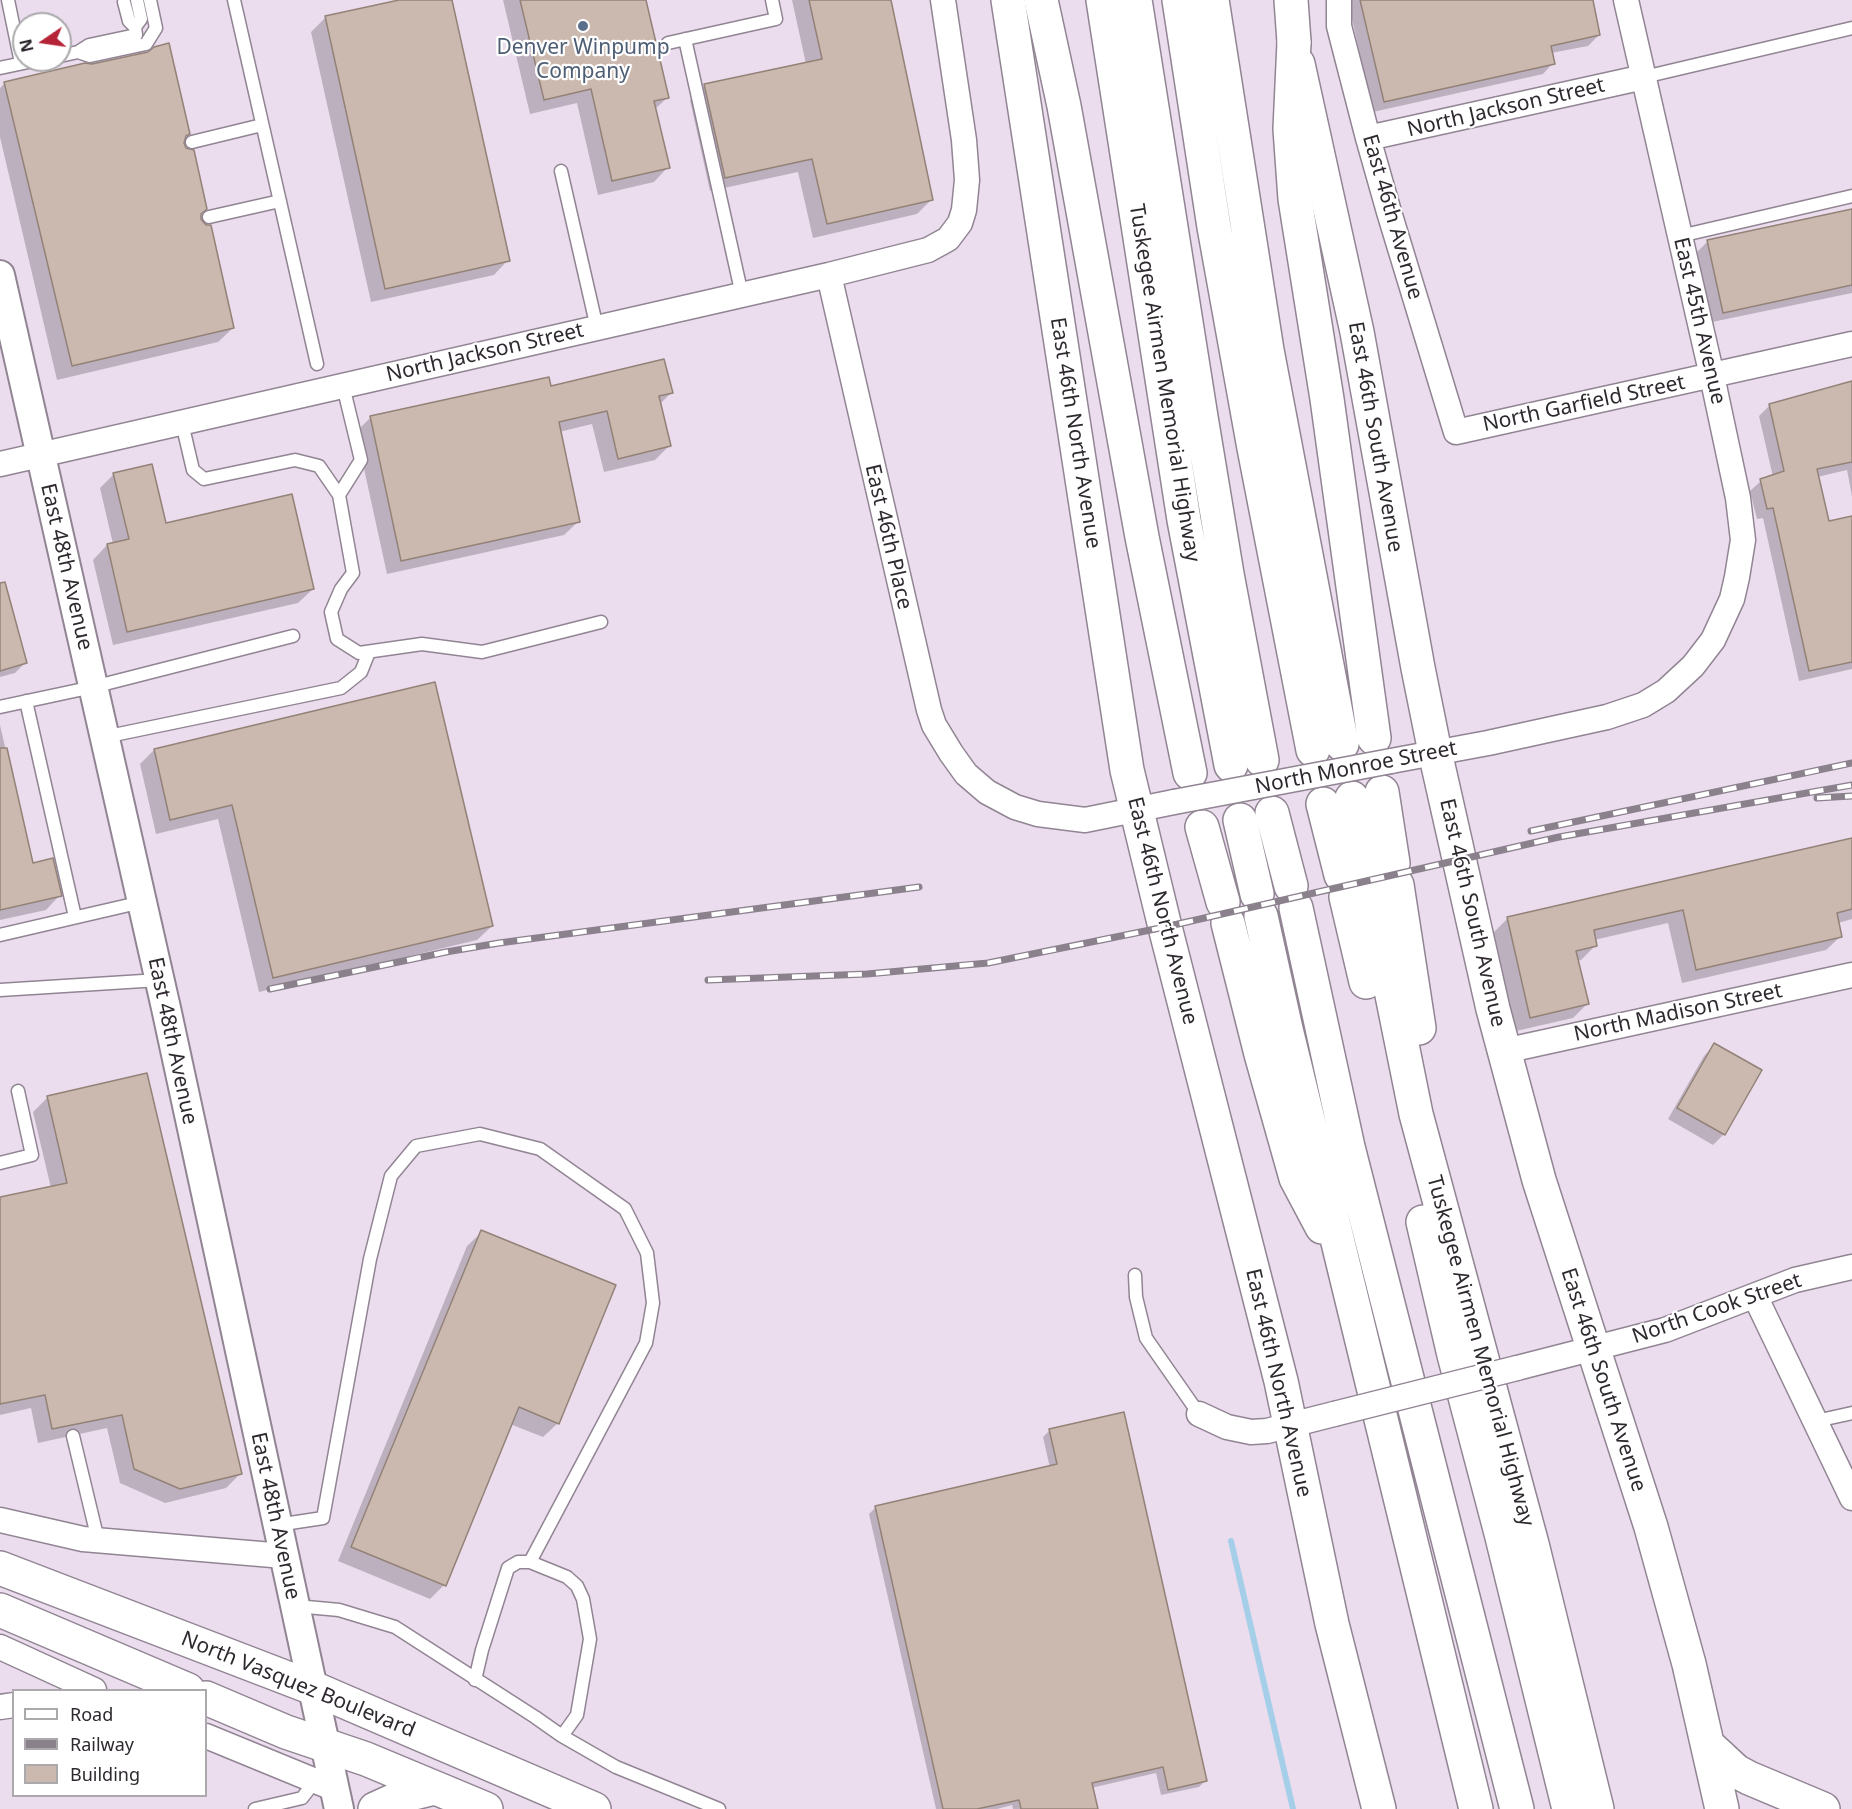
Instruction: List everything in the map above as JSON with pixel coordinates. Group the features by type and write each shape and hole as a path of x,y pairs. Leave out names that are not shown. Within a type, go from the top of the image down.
{"main road":[{"name":"East 46th North Avenue","path":"1008,0 1125,760 1135,810 1291,1426 1336,1645 1378,1809"},
{"path":"1041,0 1064,106 1172,694 1190,773"},
{"name":"Tuskegee Airmen Memorial Highway","path":"1103,0 1184,520 1247,763 1205,439 1135,0"},
{"path":"1179,0 1214,227 1247,413 1327,747 1212,0"},
{"name":"East 46th South Avenue","path":"1291,0 1294,42 1359,342 1435,752 1504,1051 1539,1180 1651,1527 1689,1664 1722,1809"},
{"path":"1294,42 1290,129 1294,199 1382,749"},
{"name":"Tuskegee Airmen Memorial Highway","path":"1352,798 1416,1114 1532,1544 1597,1809"},
{"path":"1272,813 1351,1159 1517,1809"},
{"path":"1240,820 1346,1273 1476,1809"},
{"path":"1202,827 1296,1178 1346,1273"},
{"path":"1369,880 1454,1355 1501,1533 1569,1809"},
{"name":"North Vasquez Boulevard","path":"0,1568 313,1688 594,1809"},
{"path":"0,1610 186,1689"},
{"name":"North Vasquez Boulevard","path":"207,1698 286,1732 366,1759 475,1807"},
{"path":"1708,1746 1736,1771 1823,1809"},
{"path":"375,1809 406,1796 434,1788"}],"street":[{"name":"North Jackson Street","path":"0,464 829,275 928,250 948,239 960,223 966,201 967,167 943,0"},
{"name":"East 46th Avenue","path":"1339,0 1338,11 1342,38 1368,138 1456,432"},
{"name":"East 45th Avenue","path":"1626,0 1738,498 1743,540 1737,577 1732,599 1713,640"},
{"name":"North Jackson Street","path":"1368,138 1644,77"},
{"name":"East 48th Avenue","path":"0,275 142,902 337,1799"},
{"name":"East 46th Place","path":"829,275 929,710 934,725 958,764 978,785"},
{"name":"North Garfield Street","path":"1456,432 1852,344"},
{"name":"North Monroe Street","path":"978,785 1015,807 1051,816 1084,820 1174,802 1382,749 1435,752 1488,743 1607,717 1643,705 1666,691 1683,676 1713,640"},
{"name":"North Madison Street","path":"1504,1051 1851,979"},
{"name":"North Cook Street","path":"1199,1414 1227,1427 1251,1432 1291,1426 1686,1324 1795,1280 1852,1267"},
{"path":"1755,1296 1852,1498"},
{"path":"0,1520 83,1539 284,1556"},
{"path":"0,1647 86,1689"},
{"path":"207,1736 308,1778 337,1799"}],"lane":[{"path":"8,0 12,19"},
{"path":"78,52 90,56 146,44 156,28 150,0"},
{"path":"234,0 317,364"},
{"path":"668,43 776,19 772,0"},
{"path":"72,53 89,45 136,35 135,27 129,21 131,1"},
{"path":"1644,77 1852,28"},
{"path":"684,39 742,295"},
{"path":"192,142 262,125"},
{"path":"561,171 597,328"},
{"path":"1680,236 1852,196"},
{"path":"209,217 280,201"},
{"path":"339,495 361,460 343,386"},
{"path":"182,423 193,470 204,479 295,460 319,466 339,495 353,573 341,589 331,612 337,639 359,653 422,644 482,652 601,622"},
{"path":"0,707 93,687 293,636"},
{"path":"105,737 341,687 361,672 369,652"},
{"path":"26,701 75,917"},
{"path":"0,935 142,902"},
{"path":"0,990 159,980"},
{"path":"0,1163 32,1155 18,1091"},
{"path":"277,1526 323,1518 370,1259 391,1176 416,1146 480,1134 540,1149 625,1209 647,1253 653,1303 646,1343 530,1562"},
{"path":"1136,1275 1136,1297 1146,1338 1199,1414"},
{"path":"1815,1421 1852,1413"},
{"path":"73,1436 98,1540"},
{"path":"475,1680 508,1568 518,1562 530,1562 567,1577 576,1586 583,1599 591,1639 577,1714 562,1736"},
{"path":"295,1605 339,1610 395,1627 562,1736 615,1767 719,1809"},
{"path":"255,1809 302,1798 309,1790 308,1778"}],"building":[{"path":"399,0 452,0 510,261 385,289 325,16"},
{"path":"520,0 646,0 669,98 654,101 670,168 612,181 591,89 544,100"},
{"path":"809,0 891,0 933,200 827,224 812,159 725,178 704,84 822,59"},
{"path":"1360,0 1593,0 1600,35 1551,46 1555,64 1384,102"},
{"path":"169,43 190,134 186,136 184,143 186,148 194,150 207,209 201,214 201,219 206,225 211,225 234,328 72,366 4,82 47,72 72,72 72,66 148,52 154,47"},
{"path":"1852,209 1852,285 1723,313 1707,240"},
{"path":"664,359 673,393 659,396 671,446 618,459 607,411 559,422 580,522 401,561 370,416 549,377 551,386"},
{"path":"1852,381 1852,462 1817,469 1829,521 1852,516 1852,662 1809,671 1773,508 1767,509 1760,479 1784,471 1769,404"},
{"path":"152,464 166,523 292,494 314,589 127,632 107,544 129,539 113,473"},
{"path":"5,582 27,663 0,671 0,583"},
{"path":"435,682 493,926 273,978 232,805 170,820 154,749"},
{"path":"0,748 7,748 33,863 53,858 62,896 0,910"},
{"path":"1852,838 1852,909 1837,913 1842,937 1696,970 1683,910 1594,930 1597,946 1576,951 1589,1004 1530,1018 1507,917"},
{"path":"1714,1043 1762,1070 1725,1135 1677,1108"},
{"path":"147,1073 242,1474 180,1489 134,1469 122,1415 52,1429 45,1395 0,1404 0,1197 67,1183 47,1096"},
{"path":"481,1230 616,1285 559,1424 519,1407 446,1586 351,1547"},
{"path":"1124,1412 1207,1781 1168,1790 1163,1767 1092,1783 1098,1809 1021,1809 1019,1800 977,1809 943,1809 875,1506 1057,1464 1049,1429"}],"waterway":[{"path":"1231,1541 1293,1809"}],"railway":[{"path":"1531,831 1852,763"},
{"path":"708,980 867,974 988,963 1165,927 1559,837 1852,785"},
{"path":"1817,798 1852,796"},
{"path":"270,989 499,943 919,887"}],"place":[{"name":"Denver Winpump Company","path":"583,26"}]}
